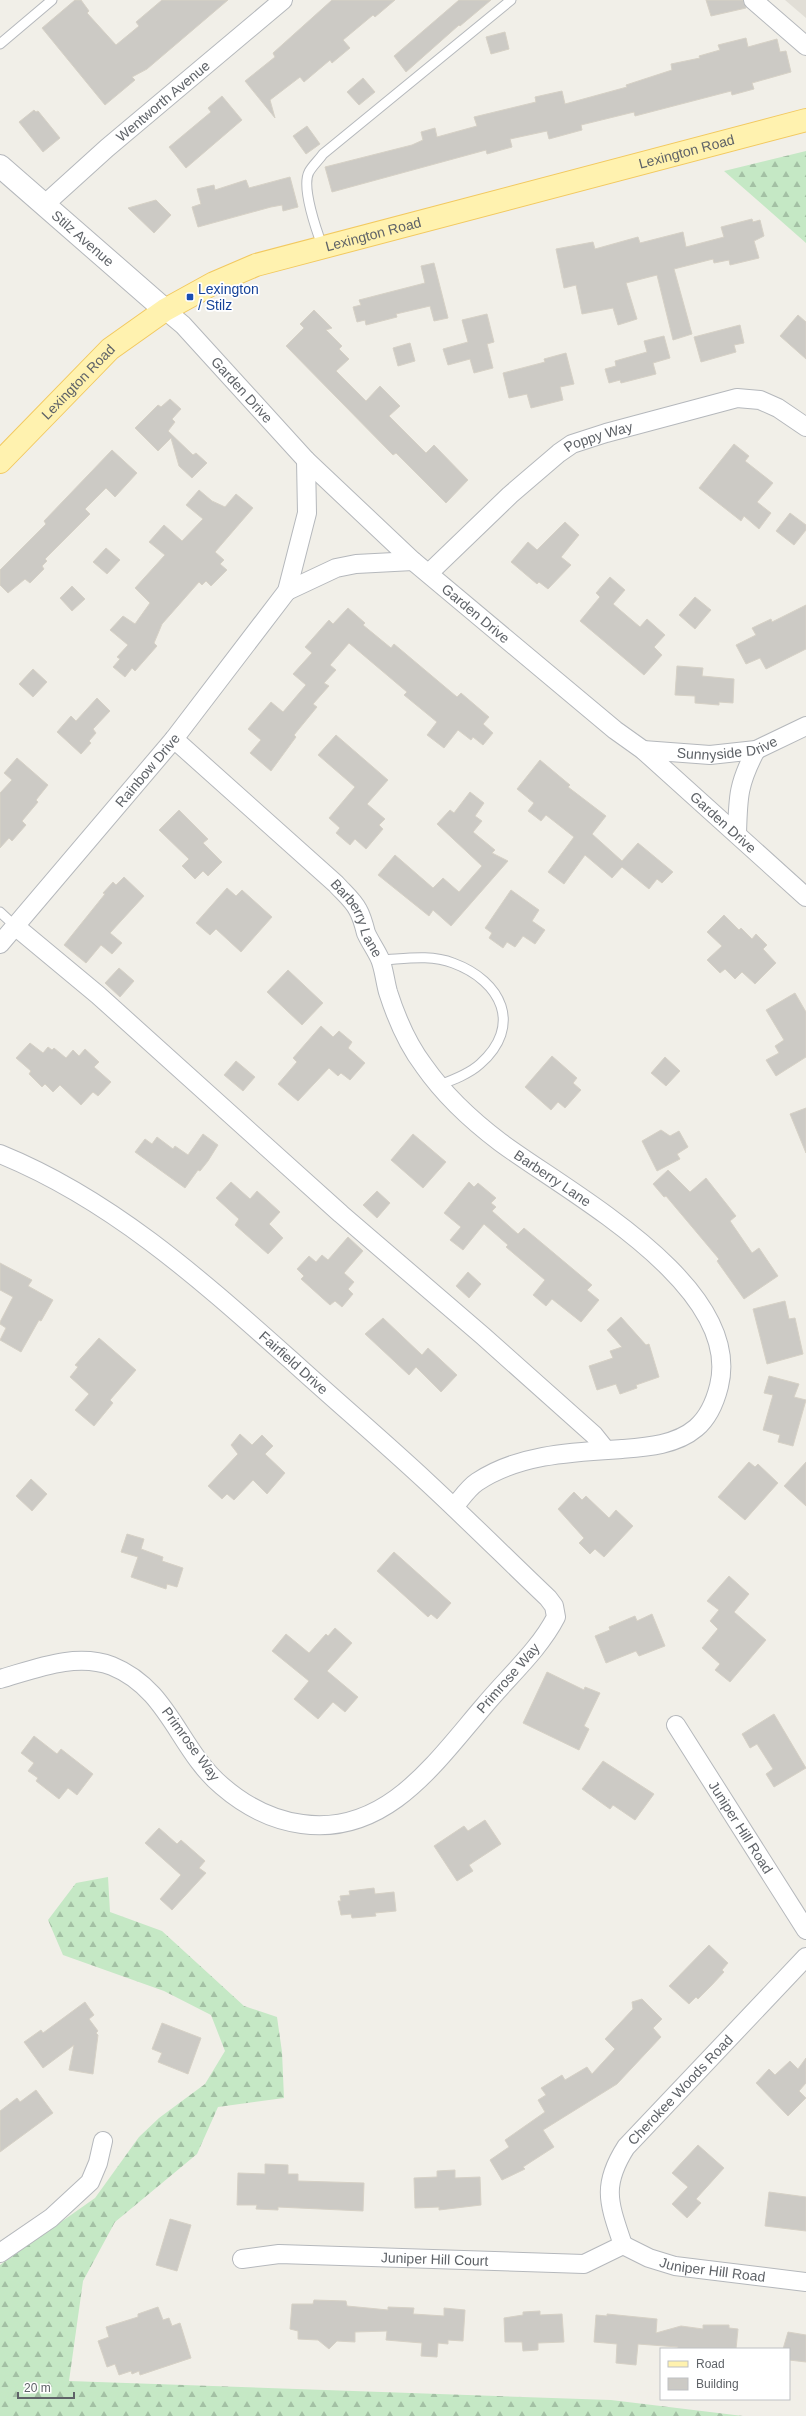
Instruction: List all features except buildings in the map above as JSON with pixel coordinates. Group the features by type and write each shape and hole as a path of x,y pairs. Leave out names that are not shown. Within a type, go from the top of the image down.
{"main road":[{"name":"Lexington Road","path":"0,462 110,349 165,310 214,283 256,265 806,120"}],"street":[{"name":"Wentworth Avenue","path":"44,205 106,148 283,0"},
{"path":"753,0 806,46"},
{"name":"Stilz Avenue","path":"0,166 165,310"},
{"name":"Garden Drive","path":"165,310 183,325 306,460 413,561 615,730 643,750 806,897"},
{"name":"Poppy Way","path":"429,573 510,495 559,453 572,444 606,433 737,398 760,400 778,408 806,427"},
{"name":"Rainbow Drive","path":"0,944 174,738 287,591 307,513 306,460"},
{"name":"Rainbow Drive","path":"287,591 336,568 356,564 413,561"},
{"name":"Sunnyside Drive","path":"643,750 710,754 756,750 806,726"},
{"name":"Barberry Lane","path":"174,738 348,896 358,910 367,935 380,960 388,991 413,1050 439,1086 468,1116 500,1142 647,1247 692,1293 713,1326 721,1355 722,1376 716,1399 709,1414 697,1428 684,1436 659,1444 550,1455 517,1464 474,1484 454,1507"},
{"path":"737,834 738,794 744,772 756,750"},
{"path":"15,926 98,995 342,1214 484,1336 594,1435 606,1450"},
{"name":"Fairfield Drive","path":"0,1154 38,1170 95,1202 146,1236 215,1293 454,1507 548,1598 556,1611"},
{"name":"Primrose Way","path":"0,1679 62,1662 82,1660 113,1666 134,1679 155,1696 202,1764 220,1785 240,1800 266,1814 289,1822 317,1826 336,1826 369,1816 384,1808 406,1792 448,1748 543,1638 556,1617 556,1611"},
{"name":"Juniper Hill Road","path":"676,1725 806,1930"},
{"name":"Cherokee Woods Road","path":"623,2245 610,2205 609,2186 614,2166 618,2159 626,2147 806,1957"},
{"path":"0,2253 51,2218 90,2182 98,2163 103,2141"},
{"name":"Juniper Hill Road","path":"623,2245 649,2258 675,2266 806,2282"},
{"name":"Juniper Hill Court","path":"242,2259 279,2254 584,2264 623,2245"}],"lane":[{"path":"0,44 52,0"},
{"path":"323,248 313,219 308,195 308,173 323,154 511,0"},
{"path":"0,912 15,926"},
{"path":"380,960 430,958 452,962 474,972 491,986 498,997 503,1010 503,1026 499,1040 479,1065 439,1086"}],"shaded area":[{"path":"785,0 806,0 806,18"}],"green space":[{"path":"806,151 806,243 724,171"},
{"path":"108,1877 110,1912 162,1931 244,2006 277,2017 282,2052 284,2098 218,2107 197,2154 115,2222 83,2281 69,2381 611,2400 743,2416 0,2416 0,2265 95,2198 139,2137 159,2118 205,2084 225,2051 211,2015 164,1991 63,1955 48,1920 76,1883"}],"place":[{"name":"Lexington / Stilz","path":"190,297"}]}
